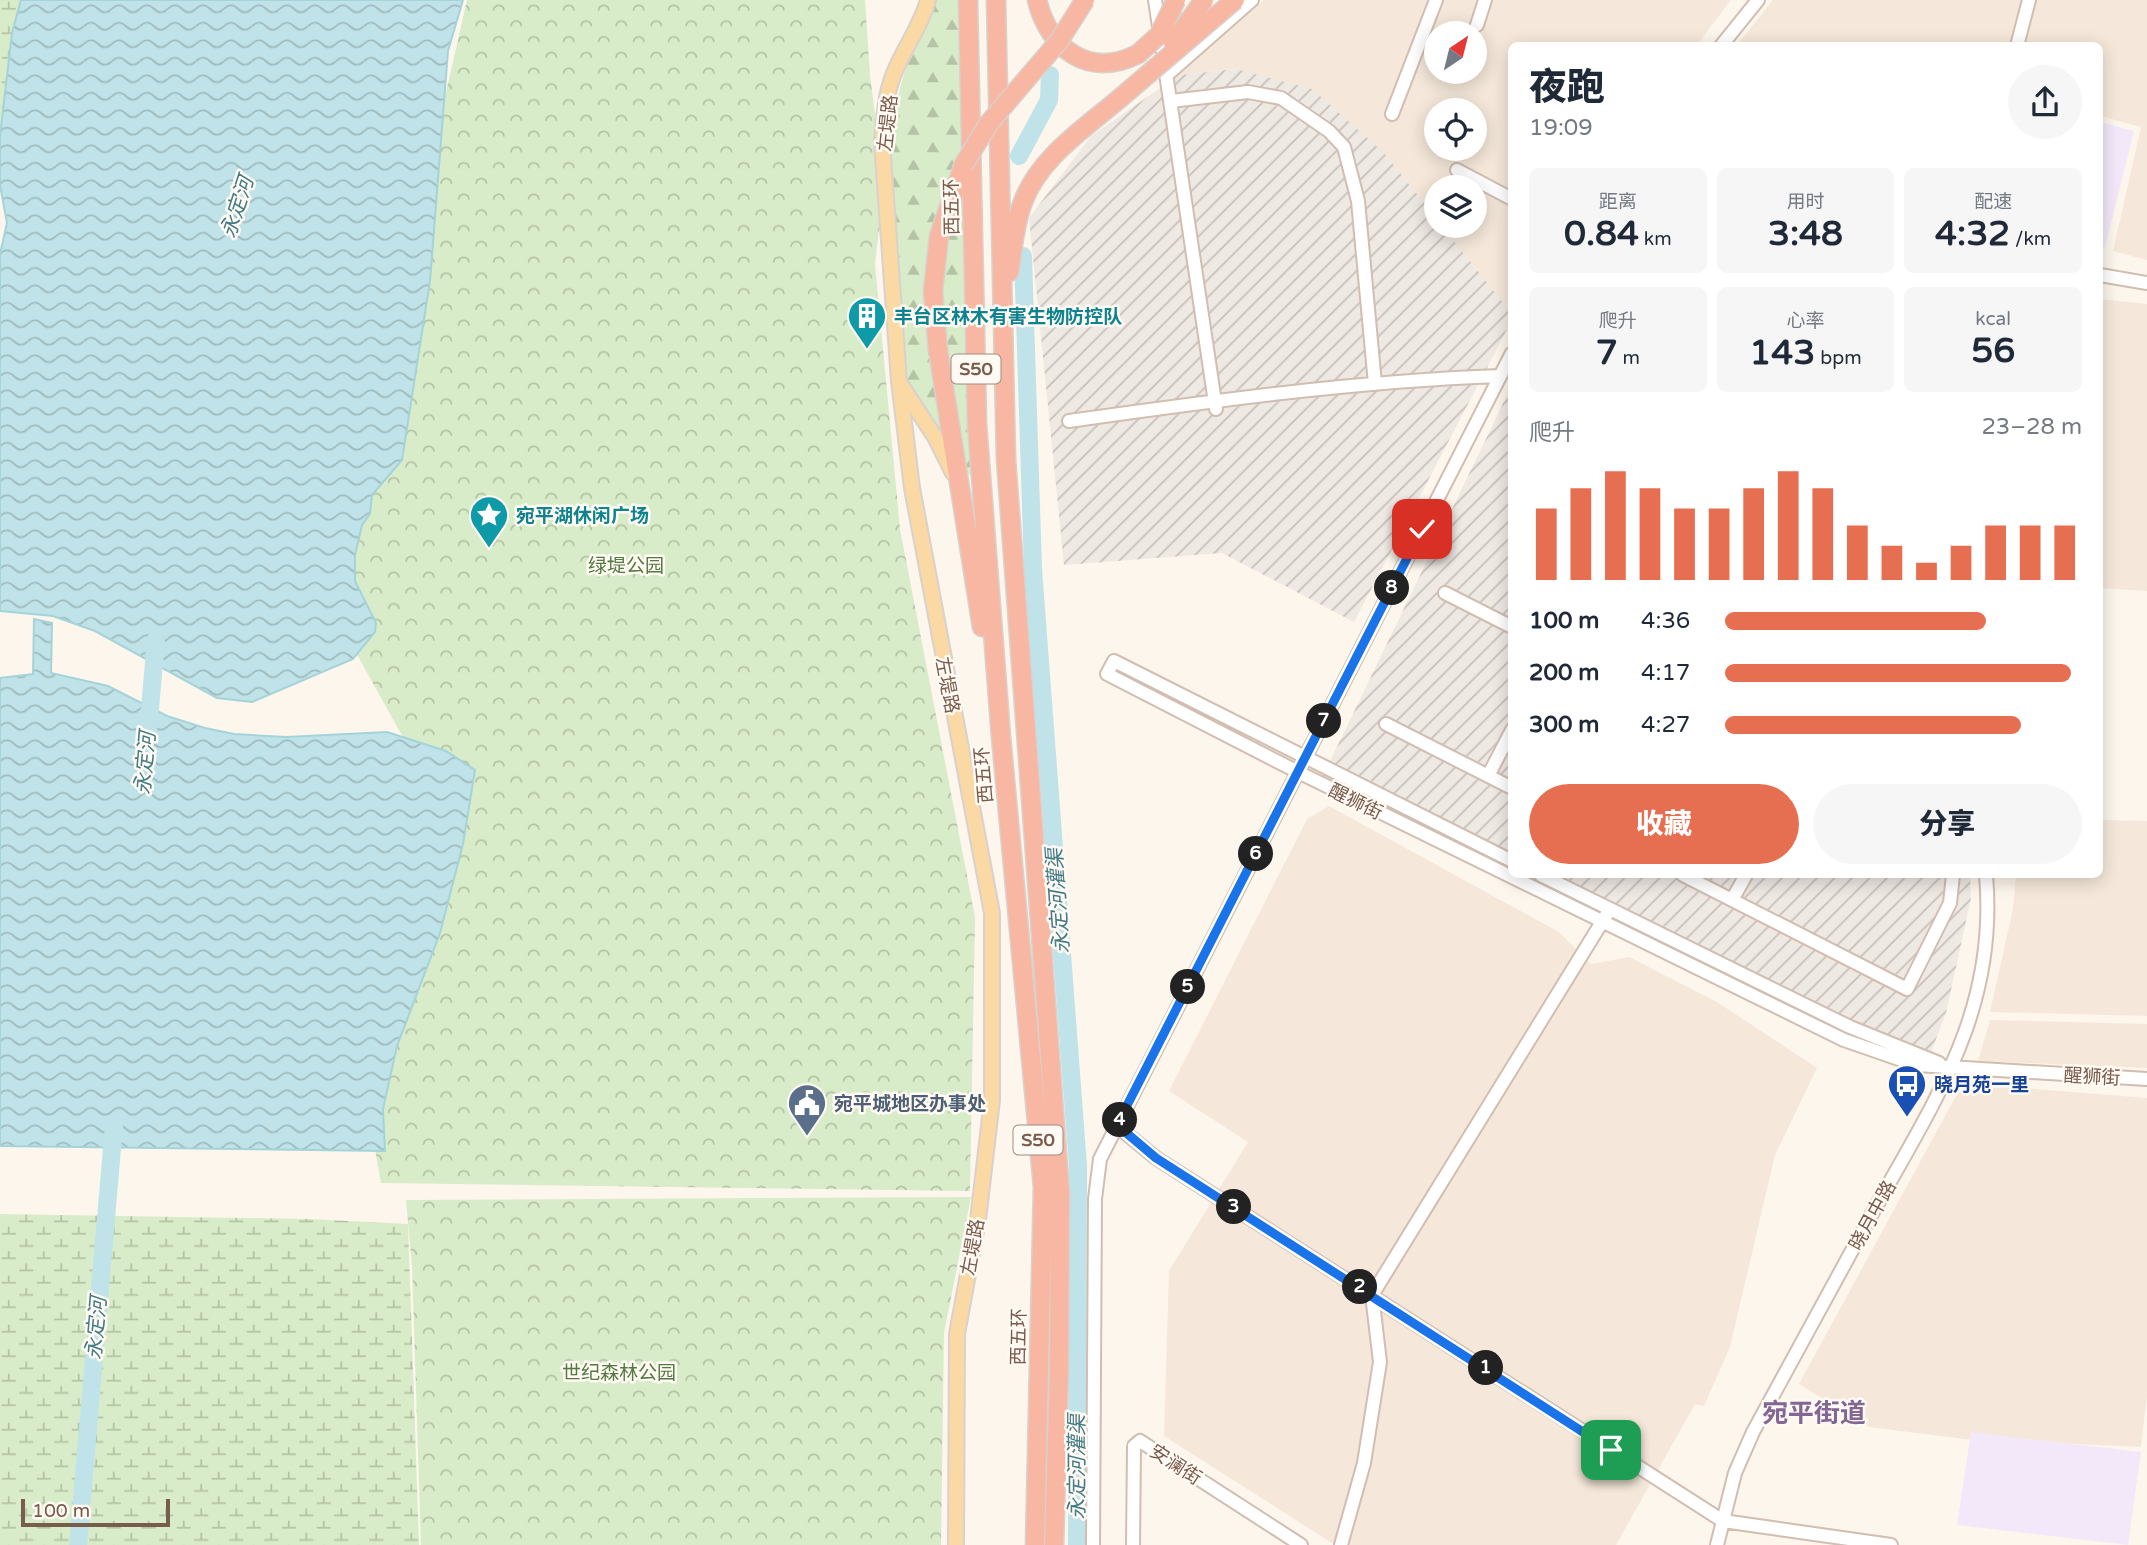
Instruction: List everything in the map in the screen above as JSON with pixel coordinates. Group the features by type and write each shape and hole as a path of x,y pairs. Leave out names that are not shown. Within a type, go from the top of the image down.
{"highway":[{"name":"西五环","path":"968,0 977,424 1001,737 1043,1187 1035,1545"},
{"name":"S50","path":"996,0 1006,459 1060,1193 1054,1545"},
{"path":"1037,0 1048,32 1071,54 1099,63 1126,60 1138,54 1158,35 1176,0"},
{"path":"1001,737 938,350 933,291 939,236 964,164 989,123 1059,41 1085,0"},
{"path":"1161,71 1204,0"},
{"path":"1002,328 1016,221 1024,199 1059,150 1119,99 1161,71 1235,0"}],"main road":[{"name":"左堤路","path":"928,0 924,16 893,76 886,104 882,142 899,381 912,488 992,913 992,1100 978,1220 957,1334 956,1545"},
{"path":"899,381 935,436 959,487"}],"street":[{"path":"1155,0 1161,71 1171,101 1215,405"},
{"path":"1161,71 1252,0"},
{"path":"1392,114 1436,0"},
{"path":"1478,21 1485,0"},
{"path":"1724,42 1758,0"},
{"path":"2018,42 2029,0"},
{"path":"1171,101 1248,92 1281,98 1329,131 1344,148 1358,201 1375,384"},
{"path":"1457,170 1508,197"},
{"path":"2103,276 2147,283"},
{"path":"1093,1545 1095,1199 1100,1158 1508,361"},
{"path":"1069,421 1375,384 1500,376"},
{"path":"1445,593 1508,625"},
{"name":"醒狮街","path":"1508,859 1114,662 1107,674 1508,876"},
{"path":"1385,724 1508,786"},
{"path":"1488,776 1508,738"},
{"name":"醒狮街","path":"1513,878 1844,1040 1916,1065 2147,1079"},
{"name":"醒狮街","path":"1547,878 1850,1027 1952,1068"},
{"path":"1689,878 1907,989 1950,903 1953,878"},
{"path":"1732,900 1744,878"},
{"name":"晓月中路","path":"1717,1545 1735,1474 1753,1432 1952,1068 1982,979 1987,939 1986,878"},
{"path":"1341,1545 1364,1463 1380,1363 1372,1294 1610,909"},
{"path":"1117,1125 1156,1158 1723,1521 1891,1545"},
{"name":"安澜街","path":"1133,1545 1134,1446 1140,1441 1301,1545"}],"shaded area":[{"path":"1264,0 1731,0 1699,42 1508,42 1508,309 1452,238 1487,238 1487,175 1424,175 1424,203 1384,153 1236,69 1179,75"},
{"path":"1773,0 2147,0 2147,260 2113,251 2141,127 2103,117 2103,42 1739,42"},
{"path":"1236,69 1312,89 1384,153 1424,203 1424,238 1452,238 1508,309 1508,328 1354,622 1222,553 1064,565 1029,218 1091,136 1179,75"},
{"path":"2103,123 2134,131 2103,247"},
{"path":"2103,299 2147,304 2147,591 2103,588"},
{"path":"1508,393 1508,874 1320,782"},
{"path":"1329,806 1559,932 1591,964 1629,957 1717,1002 1817,1068 1775,1155 1730,1347 1704,1406 1695,1404 1616,1545 1335,1545 1164,1436 1169,1271 1248,1142 1169,1091 1307,819"},
{"path":"2103,820 2147,821 2147,1016 1990,1012 2013,909 2016,878 2103,878"},
{"path":"1517,878 1970,878 1971,898 1946,1013 1922,1076"},
{"path":"1990,1020 2147,1024 2147,1068 1978,1061"},
{"name":"晓月苑一里","path":"1963,1083 2147,1098 2147,1395 2141,1447 1965,1439 1869,1427 1799,1384"},
{"path":"1971,1432 2141,1452 2128,1545 1957,1525"}],"green space":[{"path":"0,0 21,0 12,33 0,136"},
{"name":"绿堤公园","path":"467,0 865,0 870,75 884,187 875,264 900,529 975,917 970,1191 381,1183 358,1054 438,800 346,635 351,475 397,308"},
{"path":"934,0 958,0 973,480 940,435 904,374 887,135 906,67 931,16"},
{"name":"世纪森林公园","path":"971,1197 944,1333 941,1545 421,1545 412,1266 406,1200"},
{"path":"0,1214 309,1219 408,1224 419,1545 0,1545"}],"water":[{"path":"21,0 463,0 448,51 430,281 402,460 372,495 370,514 362,525 355,555 355,581 376,623 375,632 353,659 252,702 217,698 95,631 53,616 0,611 0,254 7,223 0,185 0,136 12,33"},
{"path":"34,619 52,623 51,673 108,686 167,716 234,734 286,737 387,732 446,751 475,770 463,844 440,933 397,1046 383,1109 385,1151 0,1146 0,678 33,674"}],"waterway":[{"name":"永定河灌渠","path":"1019,156 1049,100 1050,75"},
{"name":"永定河灌渠","path":"1023,256 1033,569 1078,1166 1077,1545"},
{"name":"永定河","path":"148,731 156,640"},
{"name":"永定河","path":"78,1545 114,1125"}],"place":[{"name":"丰台区林木有害生物防控队","path":"867,350"},
{"name":"宛平湖休闲广场","path":"489,549"},
{"name":"晓月苑一里","path":"1907,1118"},
{"name":"宛平城地区办事处","path":"807,1137"}],"district":[{"name":"宛平街道","path":"1814,1413"}],"route":[{"path":"1422,529 1117,1125 1156,1158 1372,1294 1611,1450"}]}
